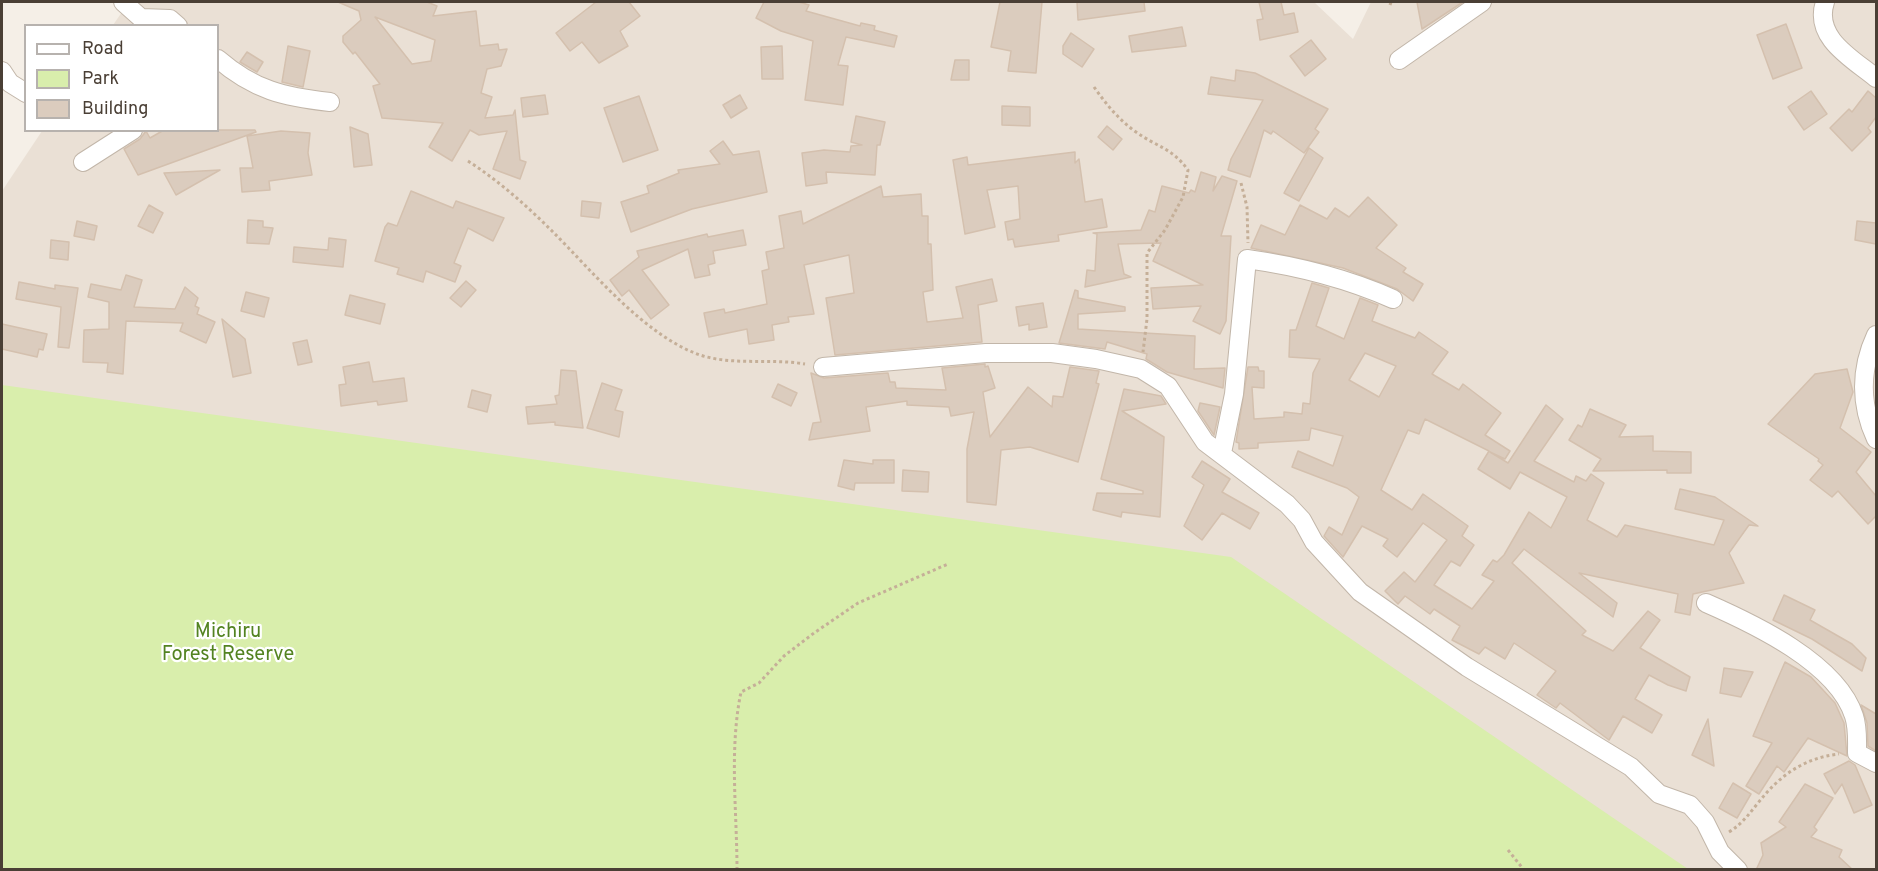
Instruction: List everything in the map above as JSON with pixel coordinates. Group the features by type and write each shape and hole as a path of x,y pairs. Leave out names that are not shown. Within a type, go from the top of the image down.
{"street":[{"path":"123,2 141,18 170,19 176,24"},
{"path":"1399,60 1482,2"},
{"path":"1825,2 1823,18 1832,41 1876,78"},
{"path":"2,71 10,83 24,92"},
{"path":"225,75 292,98 330,102"},
{"path":"82,162 130,132"},
{"path":"1221,453 1234,394 1247,259 1313,271 1393,299"},
{"path":"1876,335 1867,354 1863,383 1868,415 1876,439"},
{"path":"824,367 986,353 1052,353 1096,359 1141,369 1168,386 1200,436 1287,504 1302,520 1314,542 1360,592 1467,667 1631,767 1659,794 1690,805 1705,822 1720,852 1738,870"},
{"path":"1706,603 1775,639 1812,662 1828,677 1854,714 1857,753 1876,763"}],"path":[{"path":"1094,87 1120,119 1136,132 1177,155 1188,170 1183,198 1165,230 1147,253 1147,319 1141,369"},
{"path":"468,162 512,194 622,303 674,340 699,354 718,359 775,360 824,367"},
{"path":"1241,183 1247,207 1248,249"},
{"path":"737,870 738,837 734,767 737,710 741,692 759,683 784,656 858,603 948,564"},
{"path":"1714,841 1735,828 1752,813 1772,787 1806,761 1821,756 1857,753"},
{"path":"1508,850 1524,870"}],"shaded area":[{"path":"129,2 1314,2 1353,39 1371,2 1876,2 1876,869 1677,869 2,385 2,191 41,132 219,132 219,24 114,24"}],"green space":[{"name":"Michiru Forest Reserve","path":"2,385 1231,557 1688,869 2,869"}],"building":[{"path":"338,2 427,2 437,6 433,16 476,11 480,46 498,44 499,50 507,49 501,66 487,69 481,93 492,97 485,118 513,115 515,110 520,160 526,162 520,179 493,169 507,131 479,135 470,130 452,161 429,147 443,123 382,118 373,86 380,84 355,52 353,54 343,42 343,36 361,20 359,11","holes":["375,17 435,40 431,61 412,64"]},
{"path":"596,2 629,2 640,16 620,31 628,46 599,63 582,42 570,51 556,33"},
{"path":"764,2 799,2 809,5 806,11 860,26 861,23 875,26 874,30 897,36 894,47 846,37 838,65 848,66 843,105 805,100 813,41 781,31 756,18"},
{"path":"1000,2 1042,2 1036,73 1008,71 1011,51 991,47"},
{"path":"1077,2 1144,2 1145,11 1078,20"},
{"path":"1259,2 1281,2 1284,15 1294,13 1298,32 1260,40 1257,20 1263,19"},
{"path":"1417,2 1463,2 1422,29"},
{"path":"1786,24 1802,68 1773,79 1757,35"},
{"path":"1182,27 1186,46 1132,52 1129,36"},
{"path":"1071,33 1094,49 1082,67 1063,54 1063,46"},
{"path":"1311,40 1326,59 1305,76 1290,56"},
{"path":"288,46 310,51 303,87 282,82"},
{"path":"782,46 783,79 762,79 761,47"},
{"path":"247,52 263,62 257,72 240,62"},
{"path":"955,60 969,60 969,80 951,80"},
{"path":"1236,70 1255,73 1328,109 1315,129 1319,132 1304,153 1273,131 1271,134 1264,130 1250,177 1228,170 1231,159 1263,100 1208,94 1211,77 1235,81"},
{"path":"1811,91 1827,114 1804,130 1788,107"},
{"path":"1868,91 1876,98 1876,117 1868,128 1871,132 1852,151 1830,128 1849,109 1852,112"},
{"path":"545,95 548,114 523,117 521,98"},
{"path":"740,95 747,108 731,118 723,105"},
{"path":"639,96 658,150 623,162 604,108"},
{"path":"1002,106 1030,107 1030,126 1002,125"},
{"path":"856,116 885,122 880,145 877,145 875,175 826,172 827,183 806,186 802,153 824,150 850,152 851,146 862,145 851,142"},
{"path":"1107,126 1122,139 1113,150 1098,137"},
{"path":"350,127 368,134 372,165 354,167"},
{"path":"255,130 256,132 138,175 124,149 140,139 145,132 150,138 160,132"},
{"path":"281,131 310,133 308,153 312,175 269,181 270,190 242,192 240,168 253,168 247,136"},
{"path":"723,141 733,155 759,151 767,192 692,209 631,232 621,202 649,193 647,186 679,173 678,170 720,164 710,151"},
{"path":"1309,148 1323,158 1299,201 1284,193"},
{"path":"1075,152 1075,163 1079,159 1085,202 1102,199 1107,227 1058,235 1059,241 1015,247 1013,239 1008,240 1005,222 1020,219 1018,186 987,190 995,227 965,234 953,160 967,157 968,165"},
{"path":"220,170 176,195 164,173"},
{"path":"1201,172 1216,177 1213,191 1222,176 1237,181 1221,236 1231,236 1226,321 1220,334 1193,321 1201,306 1153,309 1151,288 1203,285 1153,261 1161,243 1118,244 1124,274 1131,277 1085,287 1087,270 1095,271 1097,234 1093,233 1141,230 1149,210 1155,212 1162,186 1189,193 1191,190 1195,192"},
{"path":"881,186 883,197 921,194 922,216 928,216 928,244 931,244 933,290 923,292 927,322 963,318 956,287 992,279 997,301 978,305 982,342 835,355 826,298 854,293 849,255 804,265 814,314 788,317 789,322 772,325 774,340 749,344 747,329 709,337 704,313 724,309 725,313 767,304 762,271 769,269 766,252 784,248 779,216 801,211 803,224"},
{"path":"411,191 453,208 456,201 504,218 493,241 468,228 454,263 461,266 455,282 426,271 423,282 397,274 399,268 375,261 385,227 388,223 397,226"},
{"path":"1368,197 1397,225 1376,248 1406,268 1403,272 1423,284 1413,301 1397,289 1343,268 1251,248 1261,225 1285,235 1300,205 1327,219 1335,208 1349,217"},
{"path":"582,201 601,203 599,218 581,216"},
{"path":"149,205 163,213 153,233 138,226"},
{"path":"248,220 263,221 263,227 273,228 269,244 247,243"},
{"path":"77,221 97,226 94,240 74,236"},
{"path":"1857,221 1876,223 1876,244 1855,240"},
{"path":"743,230 746,245 713,251 715,263 708,265 710,275 695,278 688,249 642,270 669,305 651,319 629,290 622,296 610,280 639,257 637,251 707,234 708,237"},
{"path":"329,238 346,240 343,267 293,262 294,247 328,250"},
{"path":"51,240 69,242 68,260 50,258"},
{"path":"126,275 142,280 134,307 175,309 185,287 198,298 195,306 199,308 197,314 215,322 206,343 180,331 183,323 126,321 123,374 107,372 108,363 83,362 84,330 109,329 109,302 88,297 91,284 121,290"},
{"path":"466,281 476,290 461,307 450,298"},
{"path":"19,282 55,289 55,285 78,288 69,348 58,347 61,307 16,299"},
{"path":"1312,283 1329,288 1316,326 1344,339 1360,298 1378,305 1372,321 1415,338 1419,332 1448,352 1432,374 1459,390 1463,384 1501,413 1485,435 1510,451 1505,459 1490,452 1508,463 1546,405 1563,419 1534,461 1574,482 1576,476 1586,481 1591,474 1604,483 1587,520 1617,537 1625,525 1714,545 1724,520 1675,509 1680,489 1715,497 1758,526 1749,525 1729,553 1744,583 1693,594 1690,615 1675,612 1678,594 1579,573 1617,603 1613,617 1524,549 1512,563 1586,631 1582,635 1613,651 1648,611 1660,620 1640,648 1690,677 1686,691 1649,675 1635,699 1662,715 1652,733 1623,716 1609,740 1560,703 1556,708 1537,695 1556,671 1514,643 1505,659 1485,647 1479,654 1452,640 1460,626 1434,609 1430,614 1405,596 1398,604 1385,591 1404,572 1415,582 1447,540 1423,523 1397,557 1383,546 1388,539 1362,526 1343,557 1324,536 1329,527 1342,535 1359,497 1347,488 1292,467 1298,451 1333,466 1343,436 1311,428 1309,440 1258,443 1258,448 1239,449 1239,443 1236,442 1248,367 1258,367 1259,371 1264,371 1264,388 1252,387 1254,419 1284,417 1284,412 1302,414 1303,403 1310,404 1313,373 1320,359 1289,357 1290,330 1296,330","holes":["1365,353 1396,366 1379,397 1349,380","1425,419 1489,451 1478,469 1510,489 1520,472 1567,497 1551,528 1529,512 1504,555 1497,562 1493,560 1482,575 1494,581 1472,609 1434,585 1451,561 1460,566 1474,545 1462,536 1468,526 1423,494 1412,510 1381,490 1408,430 1419,434"]},
{"path":"1075,290 1078,291 1078,298 1125,307 1125,311 1078,314 1078,329 1195,336 1194,369 1225,368 1223,388 1167,372 1146,359 1147,354 1107,342 1105,349 1059,343"},
{"path":"246,292 269,298 264,317 241,311"},
{"path":"350,295 385,304 380,324 345,315"},
{"path":"1043,303 1047,327 1029,330 1029,324 1019,326 1016,307"},
{"path":"222,319 245,339 251,373 233,377"},
{"path":"2,324 47,334 43,350 39,349 37,357 2,349"},
{"path":"307,340 312,362 298,365 293,343"},
{"path":"369,362 373,382 404,378 407,401 378,405 377,401 341,406 339,385 346,384 343,367"},
{"path":"985,364 985,367 988,366 995,388 983,392 990,437 1028,387 1052,407 1053,396 1063,397 1070,367 1099,371 1096,383 1099,384 1078,462 1030,447 1001,450 996,505 967,502 967,449 974,412 951,416 949,407 907,405 907,401 866,407 870,431 809,440 813,423 821,422 811,373 824,378 888,373 890,382 895,382 896,388 946,390 942,368"},
{"path":"1847,369 1853,392 1840,428 1871,452 1856,472 1876,496 1876,516 1868,524 1838,491 1832,497 1810,480 1823,465 1818,461 1819,459 1768,424 1815,374"},
{"path":"561,370 576,371 583,428 555,425 555,422 528,424 526,407 557,404 555,396 559,395"},
{"path":"602,383 622,390 615,410 623,412 619,437 587,428"},
{"path":"778,384 797,393 791,406 772,397"},
{"path":"1124,389 1161,396 1166,404 1122,411 1164,437 1160,517 1122,512 1121,517 1093,510 1097,493 1143,494 1143,491 1101,479"},
{"path":"472,390 491,395 487,412 468,407"},
{"path":"1200,403 1220,407 1214,435 1198,411"},
{"path":"1590,409 1626,425 1619,437 1653,436 1653,451 1691,452 1691,473 1667,473 1667,470 1593,471 1601,459 1569,440 1578,425 1582,427"},
{"path":"844,460 873,464 873,460 894,460 894,483 855,483 854,490 838,486"},
{"path":"1202,461 1230,479 1222,492 1259,513 1250,529 1222,513 1202,540 1184,526 1204,485 1192,477"},
{"path":"903,470 929,472 928,492 902,491"},
{"path":"1784,595 1815,610 1810,620 1852,644 1866,658 1862,671 1812,639 1773,620"},
{"path":"1785,662 1811,677 1835,703 1844,723 1847,756 1808,738 1784,772 1777,766 1759,794 1746,786 1772,743 1753,736"},
{"path":"1724,668 1753,672 1741,697 1720,693"},
{"path":"1861,705 1876,714 1876,751 1868,746 1867,723"},
{"path":"1708,719 1714,766 1692,755"},
{"path":"1849,761 1855,765 1872,805 1854,813 1842,784 1835,794 1824,774"},
{"path":"1733,783 1751,794 1737,818 1719,808"},
{"path":"1805,784 1833,798 1814,827 1817,830 1811,837 1842,850 1839,857 1853,870 1756,870 1763,855 1761,843 1786,827 1779,822"}]}
